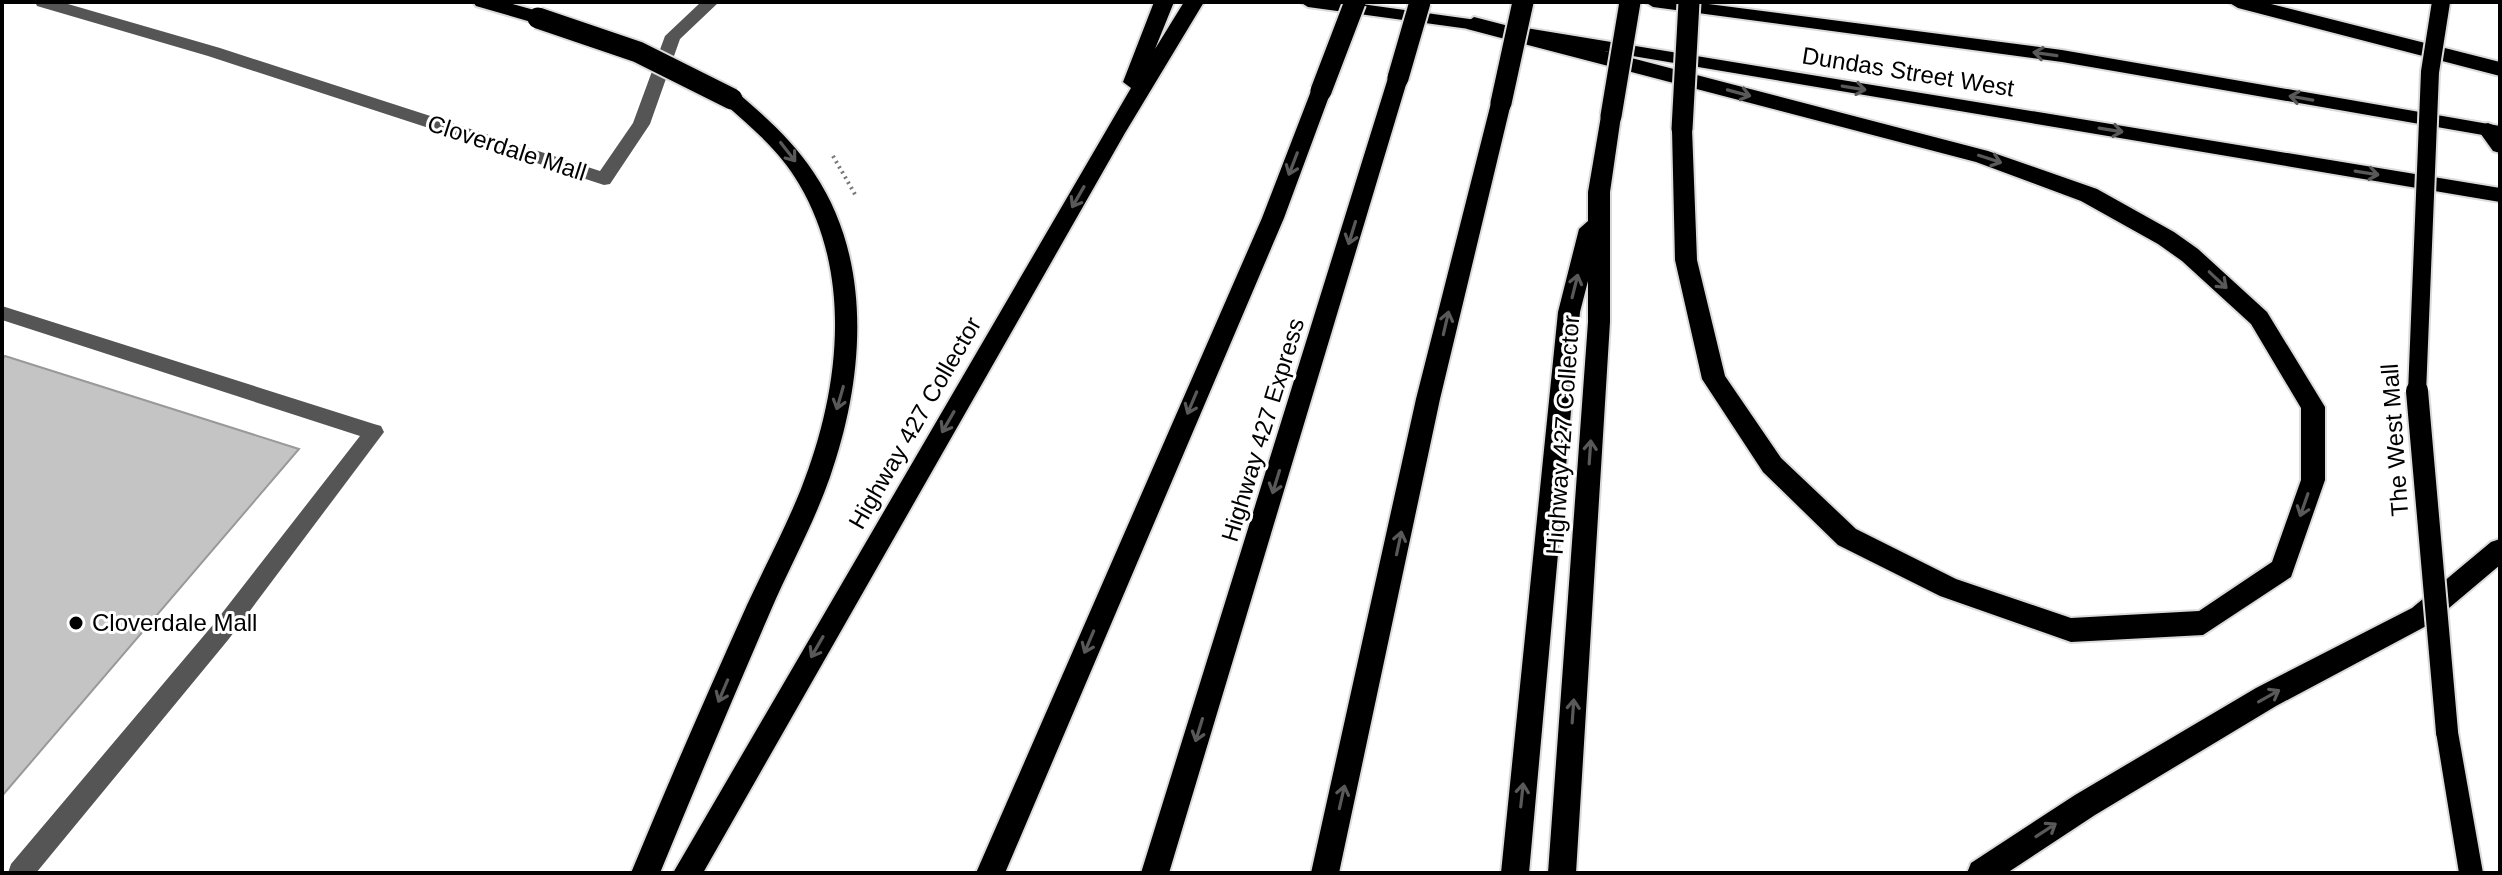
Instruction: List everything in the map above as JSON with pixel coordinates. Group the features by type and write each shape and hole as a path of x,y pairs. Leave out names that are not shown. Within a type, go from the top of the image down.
{"highway":[{"path":"483,2 620,44 683,72 732,99 756,117 791,154 820,202 829,224 848,298 844,385 818,475 645,873"},
{"path":"1117,129 1164,2"},
{"name":"Highway 427 Collector","path":"687,873 1117,129 1194,2"},
{"path":"990,873 1273,218 1355,2"},
{"name":"Highway 427 Express","path":"1155,873 1420,2"},
{"path":"1325,873 1435,371 1523,2"},
{"name":"Highway 427 Collector","path":"1562,873 1599,322 1599,192 1630,2"},
{"path":"1474,24 1981,156 2089,195 2166,238 2190,255 2259,318 2313,407 2313,480 2282,569 2203,623 2071,630 1949,588 1847,537 1772,465 1714,379 1686,260 1682,129 1689,2"},
{"path":"2238,2 2500,69"},
{"path":"1515,873 1569,312 1599,192"},
{"path":"1981,873 2085,805 2266,697 2421,616 2500,550"}],"main road":[{"name":"Dundas Street West","path":"1308,2 1474,24 2500,195"},
{"name":"Dundas Street West","path":"1653,2 2062,56 2496,136"},
{"name":"The West Mall","path":"2441,2 2430,72 2416,382 2447,732 2471,873"}],"lane":[{"name":"Cloverdale Mall","path":"43,2 214,52 604,179 641,124 673,36 711,2"},
{"path":"2,313 374,432 220,633 20,873"}],"building":[{"name":"Cloverdale Mall","path":"5,356 299,449 2,796 2,359"},
{"name":"Cloverdale Mall","path":"5,356 299,449 2,796 2,359"}],"place":[{"name":"Cloverdale Mall","path":"76,623"}]}
